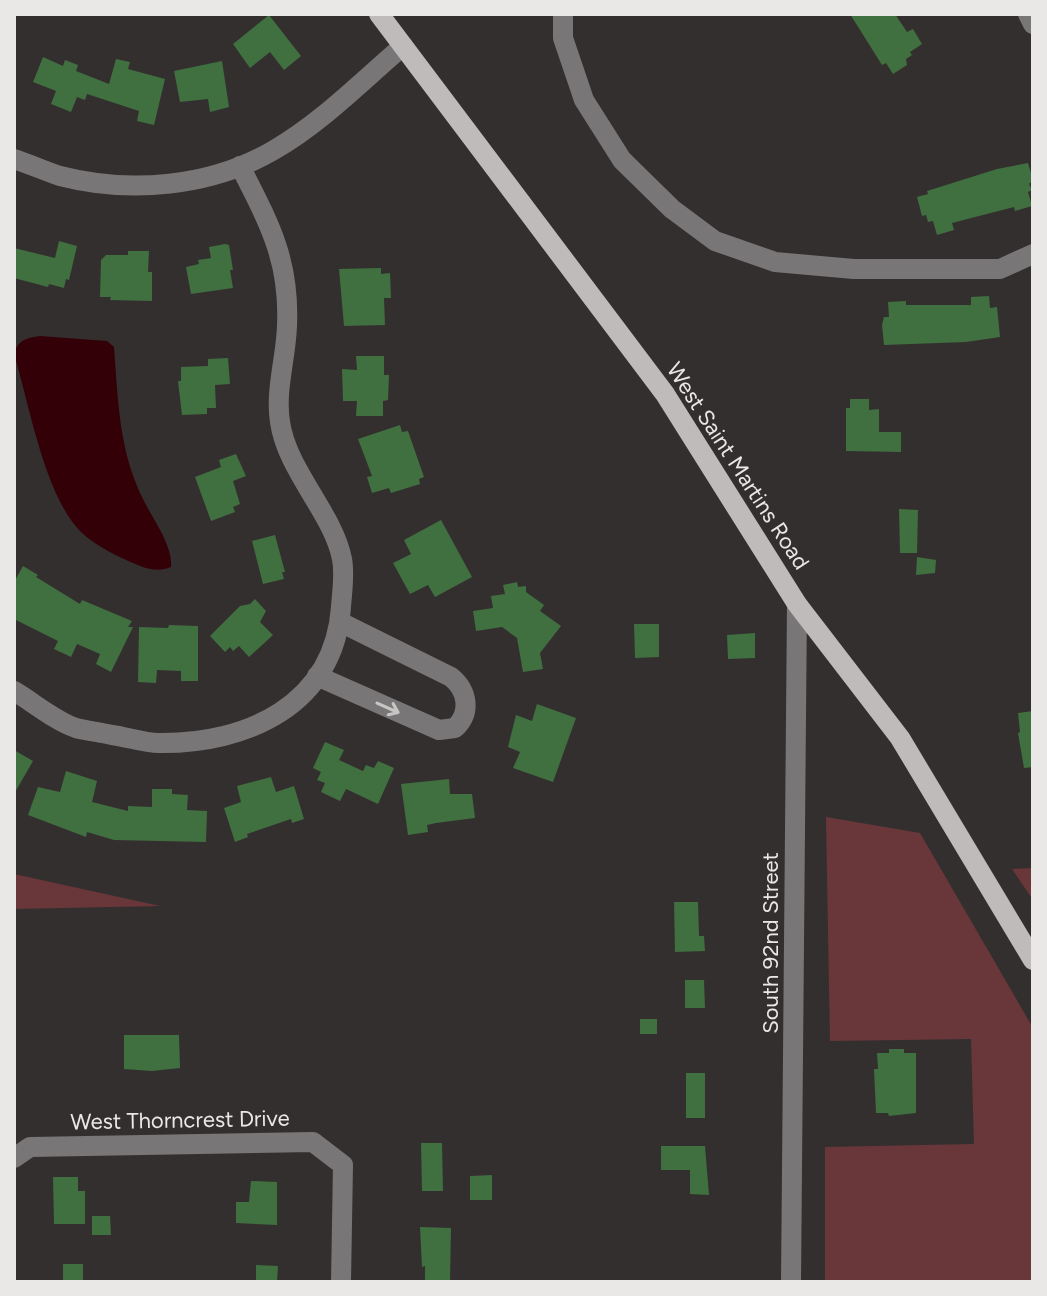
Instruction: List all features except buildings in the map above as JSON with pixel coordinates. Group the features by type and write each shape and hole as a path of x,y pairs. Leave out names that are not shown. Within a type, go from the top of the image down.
{"main road":[{"name":"West Saint Martins Road","path":"379,14 665,394 797,604 900,738 1033,960"}],"street":[{"path":"563,14 563,38 584,100 622,160 672,209 715,241 775,262 854,269 1000,269 1033,254"},
{"path":"1028,14 1033,24"},
{"path":"14,159 59,175 111,185 165,184 207,177 275,150 314,122 403,46"},
{"path":"14,691 74,728 157,743 204,739 263,725 304,696 333,651 340,622 342,559 331,529 308,491 281,431 278,409 287,325 286,279 275,234 240,166"},
{"name":"South 92nd Street","path":"791,1282 797,604"},
{"path":"317,676 439,730 455,728 464,715 465,695 461,685 451,677 340,622"},
{"name":"West Thorncrest Drive","path":"14,1158 30,1147 313,1142 343,1165 341,1282"}],"shaded area":[{"path":"40,336 107,341 114,347 124,444 135,481 169,550 171,567 159,570 147,568 119,557 86,537 69,517 48,474 14,354 23,340"},
{"path":"826,817 920,833 1033,1028 1033,1282 825,1282 825,1147 974,1144 971,1039 830,1041"},
{"path":"1033,868 1033,900 1012,869"},
{"path":"14,874 160,906 14,909"}]}
